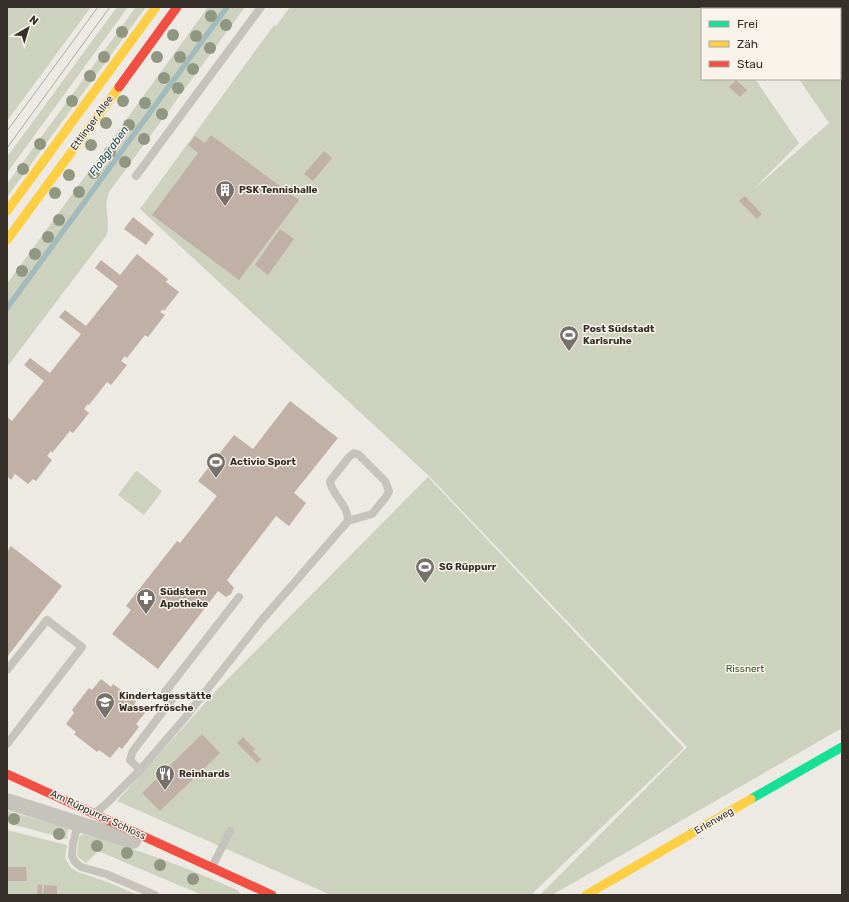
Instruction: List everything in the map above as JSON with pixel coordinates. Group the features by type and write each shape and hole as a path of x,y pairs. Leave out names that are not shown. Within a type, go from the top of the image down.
{"street":[{"name":"Ettlinger Allee","path":"7,211 156,7"},
{"name":"Ettlinger Allee","path":"7,240 177,7"},
{"name":"Erlenweg","path":"586,895 842,747"},
{"name":"Am Rüppurrer Schloss","path":"7,774 272,895"},
{"name":"Am Rüppurrer Schloss","path":"7,801 189,857"}],"lane":[{"path":"136,176 261,7"},
{"path":"155,895 106,874 81,867 74,862 72,856 73,843 78,824 106,804 140,770 184,719 261,621 348,521 372,514 386,497 388,491 385,481 359,455 354,453 330,481 331,488 348,513 348,521"},
{"path":"140,770 130,760 133,751 173,698 165,692 239,597"},
{"path":"7,670 46,620 82,648 7,744"},
{"path":"212,868 230,831"},
{"path":"246,895 251,885"}],"green space":[{"path":"7,7 91,7 7,121"},
{"path":"117,7 128,7 7,173 7,157"},
{"path":"136,7 146,7 7,197 7,184"},
{"path":"208,7 245,7 109,192 106,205 108,230 106,236 7,367 7,284"},
{"name":"Post Südstadt Karlsruhe","path":"290,7 707,7 701,8 701,80 756,80 799,143 754,189 829,123 800,80 841,80 841,8 750,7 842,7 842,728 552,895 540,895 687,747 429,476 140,209 274,25 276,26"},
{"path":"137,471 162,491 144,515 118,495"},
{"name":"SG Rüppurr","path":"428,477 684,748 531,895 331,895 117,801 216,691"},
{"path":"7,811 68,828 67,839 7,823"},
{"path":"7,830 67,845 65,858 71,868 138,895 7,895"},
{"path":"83,834 123,846 182,867 239,891 240,895 202,895 98,851 86,863 77,856 79,837"}],"building":[{"path":"736,80 747,90 740,97 729,87"},
{"name":"PSK Tennishalle","path":"211,135 299,200 239,280 152,215 198,153 188,145 195,136 205,143"},
{"path":"324,151 332,158 313,181 304,174"},
{"path":"745,196 762,214 757,219 739,201"},
{"path":"133,217 154,234 146,245 124,229"},
{"path":"280,229 294,239 268,275 255,265"},
{"path":"137,254 168,279 166,282 179,292 164,311 163,309 160,312 165,315 148,337 145,335 127,358 125,356 121,361 127,365 111,385 107,382 89,405 88,404 84,409 89,413 73,433 70,431 52,453 51,451 47,456 52,460 36,481 33,479 28,484 15,474 11,480 7,476 7,417 12,421 44,381 24,365 30,358 50,373 81,334 59,317 65,310 86,326 118,286 95,268 101,260 120,275"},
{"path":"290,401 338,438 294,493 306,503 289,526 276,516 227,580 234,588 231,594 226,597 218,591 158,669 112,634 131,610 126,606 177,541 180,543 217,496 198,481 234,435 253,449"},
{"path":"11,546 62,586 7,657 7,552"},
{"name":"Kindertagesstätte Wasserfrösche","path":"101,679 111,687 113,684 136,701 134,705 145,713 136,724 139,727 122,749 119,747 110,758 99,750 97,752 74,734 76,732 66,724 74,713 72,710 89,688 92,690"},
{"path":"202,734 220,753 160,811 142,793"},
{"path":"243,737 255,749 253,751 261,759 257,763 237,743"},
{"path":"7,867 26,867 27,881 7,881"},
{"path":"38,884 42,885 42,894 37,894"},
{"path":"44,885 57,886 57,895 43,895"}],"waterway":[{"name":"Floßgraben","path":"7,308 227,7"}],"tram line":[{"path":"7,131 98,7"},
{"path":"7,148 110,7"}],"traffic: fast":[{"path":"751,799 842,747"}],"traffic: slow":[{"path":"7,211 156,7"},
{"path":"7,240 119,87"},
{"path":"586,895 751,799"}],"traffic: jam":[{"path":"119,87 177,7"},
{"path":"7,774 272,895"}],"place":[{"name":"PSK Tennishalle","path":"225,207"},
{"name":"Post Südstadt Karlsruhe","path":"569,352"},
{"name":"Activio Sport","path":"216,479"},
{"name":"SG Rüppurr","path":"425,584"},
{"name":"Südstern Apotheke","path":"146,615"},
{"name":"Kindertagesstätte Wasserfrösche","path":"105,719"},
{"name":"Reinhards","path":"165,791"}],"park label":[{"name":"Rissnert","path":"745,669"}]}
